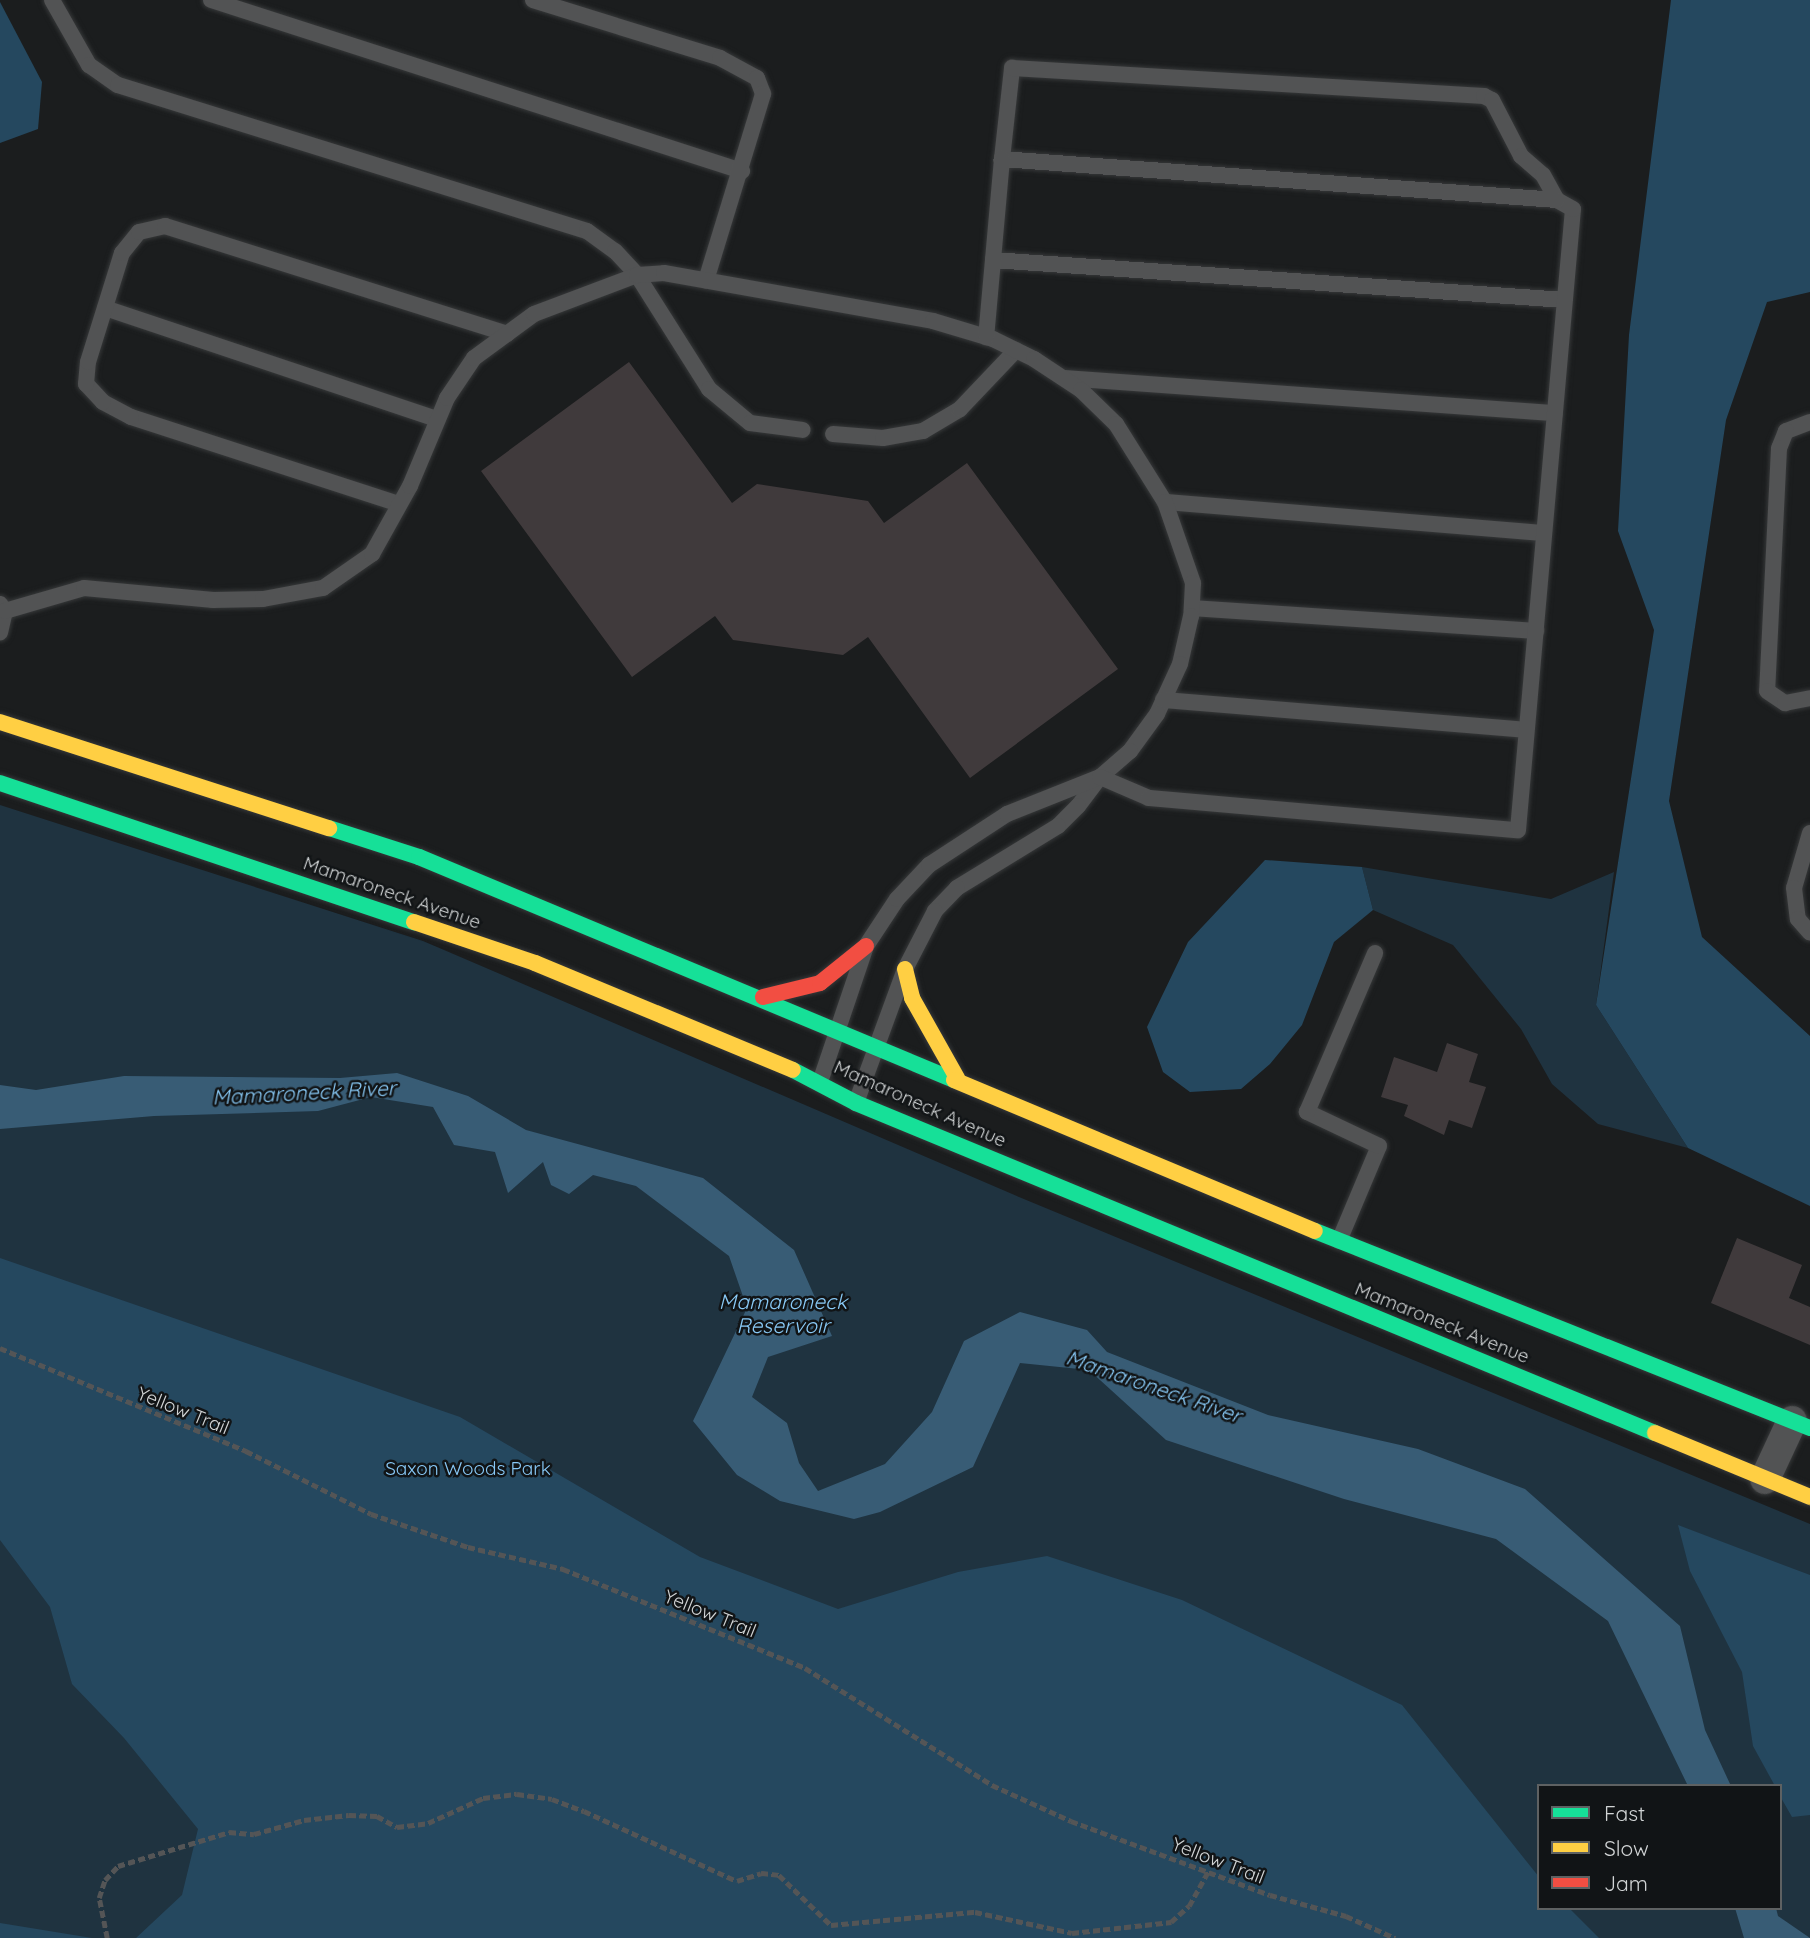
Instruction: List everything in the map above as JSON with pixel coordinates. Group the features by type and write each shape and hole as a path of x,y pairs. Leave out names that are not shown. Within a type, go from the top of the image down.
{"main road":[{"name":"Mamaroneck Avenue","path":"0,722 419,857 763,997 1339,1241 1801,1425"},
{"name":"Mamaroneck Avenue","path":"0,783 535,963 820,1083 856,1103 1810,1497"},
{"path":"763,997 820,983 866,946"},
{"path":"905,969 912,998 957,1078"}],"street":[{"path":"1765,1479 1801,1425"}],"lane":[{"path":"52,0 89,65 118,85 586,231 615,251 637,275 709,388 750,423 803,430"},
{"path":"211,0 742,171"},
{"path":"533,0 720,58 757,78 763,94 742,171 706,281"},
{"path":"986,337 1012,68 1484,96 1492,100 1521,156 1543,175 1557,200"},
{"path":"820,1083 866,946 897,899 929,865 1007,814 1100,777 1149,798 1518,831 1573,209 1557,200 1002,159"},
{"path":"399,504 131,417 103,402 86,384 122,253 139,232 165,226 507,334"},
{"path":"993,260 1565,300"},
{"path":"0,632 3,608 84,588 213,600 263,599 323,588 372,554 399,504 437,419 474,358 534,314 637,275 664,273 933,321 986,337 1016,350 1062,378 1116,424 1165,502 1193,583 1192,608 1180,664 1163,700 1130,751 1100,777 1058,826 957,888 935,911 905,969 856,1103"},
{"path":"105,308 437,419"},
{"path":"832,434 883,438 923,431 960,409 1016,350"},
{"path":"1062,378 1555,413"},
{"path":"1810,422 1786,431 1779,448 1767,691 1785,703 1810,698"},
{"path":"1165,502 1544,533"},
{"path":"1192,608 1535,632"},
{"path":"1163,700 1526,730"},
{"path":"1810,833 1794,888 1798,919 1810,933"},
{"path":"1339,1241 1379,1146 1307,1112 1375,953"}],"path":[{"name":"Yellow Trail","path":"0,1348 246,1451 372,1514 468,1547 563,1569 805,1668 992,1785 1208,1872 1346,1916 1395,1938"},
{"path":"107,1938 99,1898 105,1880 118,1866 229,1832 254,1834 304,1820 349,1815 377,1816 397,1827 429,1823 483,1798 517,1794 552,1799 584,1811 737,1881 761,1873 779,1875 831,1925 975,1912 1072,1933 1171,1922 1188,1906 1208,1872"}],"green space":[{"path":"1671,0 1810,0 1810,292 1767,302 1726,420 1669,801 1702,937 1810,1036 1810,1206 1688,1148 1596,1005 1654,630 1618,531 1629,335"},
{"path":"0,2 42,82 38,129 0,143"},
{"name":"Saxon Woods Park","path":"0,805 423,941 1019,1197 1810,1524 1810,1938 0,1938"},
{"path":"1265,860 1362,867 1373,910 1334,942 1302,1025 1270,1064 1241,1089 1190,1092 1163,1072 1147,1027 1188,942"},
{"path":"1362,867 1551,899 1614,872 1596,1005 1688,1148 1598,1124 1552,1084 1521,1029 1453,945 1373,910"},
{"path":"0,1258 460,1417 700,1557 838,1609 958,1572 1047,1556 1182,1600 1402,1705 1537,1874 1537,1910 1571,1910 1599,1938 136,1938 182,1895 198,1829 124,1738 72,1684 50,1607 0,1540"},
{"path":"1678,1525 1810,1575 1810,1815 1792,1817 1782,1800 1782,1784 1774,1784 1753,1746 1742,1672 1690,1571"},
{"path":"0,1923 92,1938 0,1938"}],"water":[{"name":"Mamaroneck Reservoir","path":"397,1073 468,1096 526,1130 703,1178 794,1250 832,1336 768,1357 752,1397 787,1423 799,1463 818,1491 885,1464 932,1412 964,1341 1020,1312 1087,1330 1107,1352 1268,1415 1418,1449 1525,1489 1680,1626 1705,1730 1730,1784 1687,1784 1608,1621 1496,1539 1344,1499 1166,1440 1089,1370 1020,1363 973,1467 880,1512 854,1519 780,1501 737,1475 693,1421 747,1308 729,1256 636,1186 593,1175 569,1194 551,1185 543,1162 508,1193 495,1152 454,1145 433,1107 371,1097 318,1111 154,1116 0,1129 0,1085 36,1090 124,1076 340,1078"},
{"path":"1736,1910 1776,1910 1778,1916 1810,1938 1744,1938"}],"building":[{"path":"629,362 732,503 757,484 868,501 884,523 967,463 1118,669 970,778 868,637 843,655 733,640 715,616 632,677 481,471"},
{"path":"1447,1043 1478,1054 1469,1082 1486,1087 1472,1128 1449,1120 1444,1135 1404,1116 1408,1105 1381,1097 1394,1057 1437,1072"},
{"path":"1737,1238 1802,1265 1789,1298 1810,1307 1810,1345 1711,1303"}],"traffic: fast":[{"path":"0,783 414,922"},
{"path":"329,828 419,857 954,1080"},
{"path":"793,1070 856,1103 1655,1433"},
{"path":"1315,1231 1810,1428"}],"traffic: slow":[{"path":"0,722 329,828"},
{"path":"414,922 535,963 793,1070"},
{"path":"905,969 912,998 957,1078"},
{"path":"954,1080 1315,1231"},
{"path":"1655,1433 1810,1497"}],"traffic: jam":[{"path":"763,997 820,983 866,946"}],"water label":[{"name":"Mamaroneck River","path":"304,1092"},
{"name":"Mamaroneck River","path":"1154,1386"}]}
